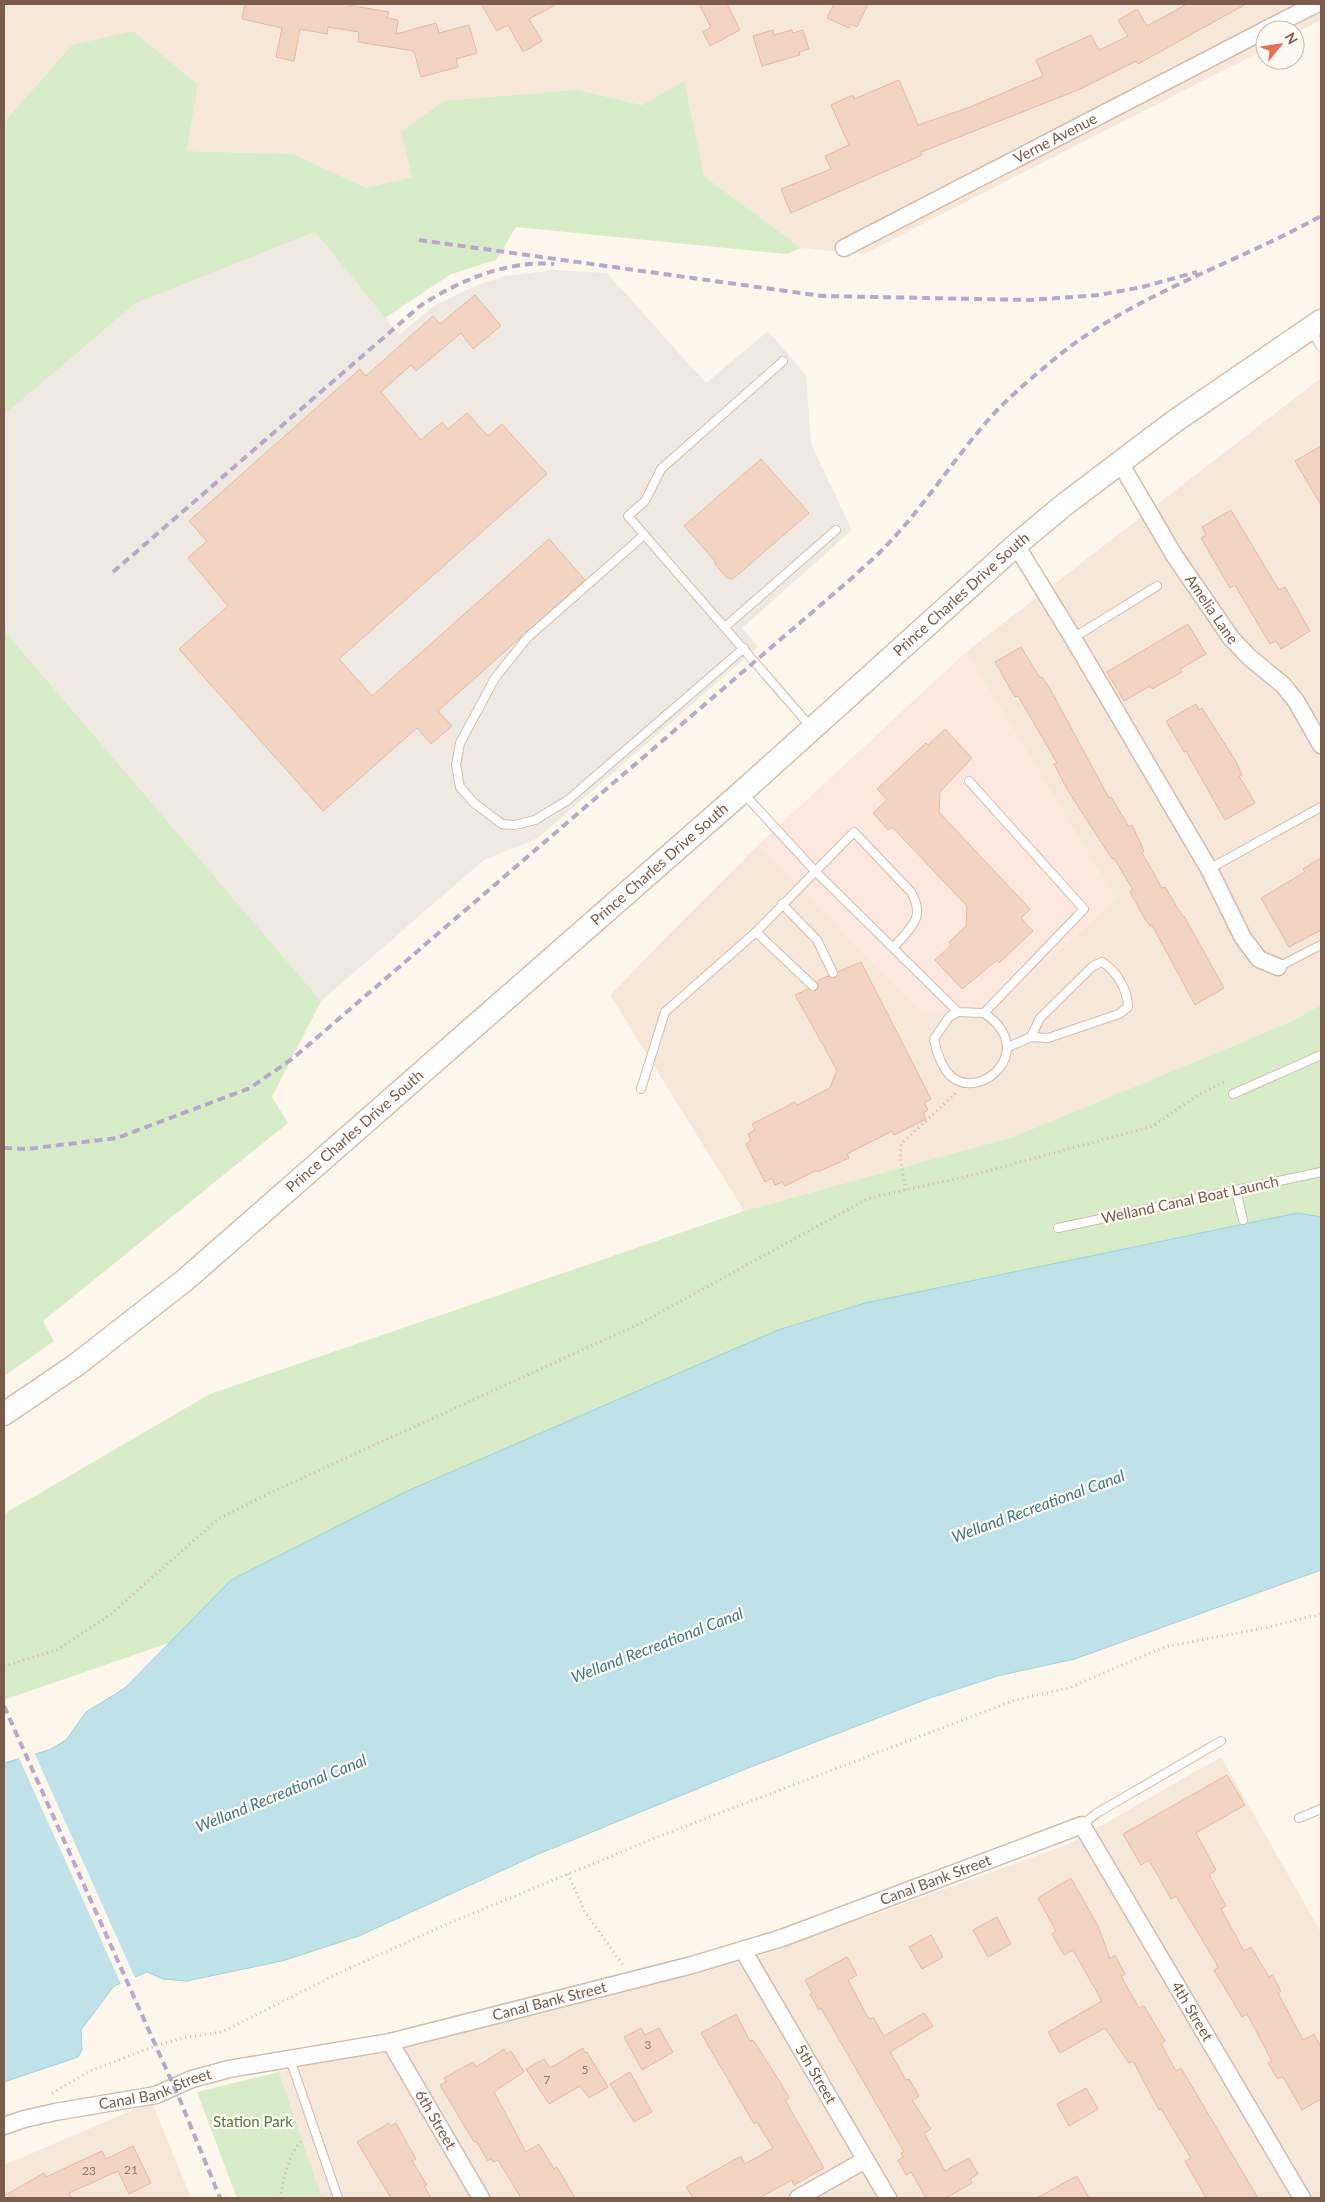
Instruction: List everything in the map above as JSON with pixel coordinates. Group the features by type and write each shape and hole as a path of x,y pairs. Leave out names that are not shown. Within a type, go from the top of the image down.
{"main road":[{"name":"Prince Charles Drive South","path":"4,1414 76,1366 186,1280 742,792 1016,545 1119,461 1264,358 1318,333"}],"street":[{"name":"Verne Avenue","path":"1285,20 1316,4"},
{"name":"Verne Avenue","path":"844,248 1255,35"},
{"name":"Amelia Lane","path":"1119,461 1174,555 1231,638 1249,657 1283,685 1296,701 1321,745"},
{"path":"1016,545 1209,869 1243,938 1259,959 1278,967"},
{"name":"Canal Bank Street","path":"4,2126 55,2112 156,2095 192,2079 229,2069 390,2042 743,1950 1082,1825"},
{"name":"4th Street","path":"1082,1825 1302,2198"},
{"name":"5th Street","path":"743,1950 888,2198"},
{"name":"6th Street","path":"390,2042 481,2198"},
{"path":"798,2198 866,2160"}],"lane":[{"path":"783,361 661,469 645,501 628,516 812,729"},
{"path":"725,627 836,530"},
{"path":"644,534 527,638 495,678 460,743 456,765 460,787 470,798 502,824 515,825 535,820 552,812 744,648"},
{"path":"1073,638 1157,586"},
{"path":"969,781 1084,909 984,1013"},
{"path":"742,792 815,870 958,1012"},
{"path":"1209,869 1321,807"},
{"path":"641,1089 665,1012 756,932 854,832 911,892 918,904 918,918 894,947"},
{"path":"782,904 817,940 833,973"},
{"path":"756,932 813,986"},
{"path":"1278,967 1321,945"},
{"path":"1008,1047 1031,1037 1048,1038 1120,1014 1128,1006 1128,996 1110,966 1102,962 1093,966 1040,1018 1031,1037"},
{"path":"958,1012 984,1013 995,1021 1004,1033 1008,1047 1004,1063 994,1074 980,1082 966,1083 952,1078 936,1050 934,1039 949,1017 958,1012"},
{"path":"1233,1094 1321,1056"},
{"name":"Welland Canal Boat Launch","path":"1058,1228 1321,1172"},
{"path":"1236,1190 1242,1220"},
{"path":"1082,1825 1097,1813 1221,1741"},
{"path":"1298,1818 1321,1809"},
{"path":"290,2059 338,2198"}],"path":[{"path":"906,1190 900,1158 901,1144 941,1110 966,1083"},
{"path":"4,1666 57,1650 111,1614 218,1519 285,1486 641,1323 869,1198 969,1176 1153,1126"},
{"path":"49,2095 90,2071 155,2046 183,2038 222,2032 358,1964 452,1922 660,1836 1015,1700 1069,1688 1164,1647 1264,1628 1321,1614"},
{"path":"568,1874 585,1912 632,1979"},
{"path":"280,2198 289,2162 299,2143 316,2134"}],"shaded area":[{"path":"4,4 1321,4 1321,20 1305,29 1305,20 1255,20 1255,54 864,254 801,248 704,176 683,82 642,105 578,90 412,177 366,188 294,154 187,151 198,85 72,45 4,122"},
{"path":"315,232 399,335 435,305 480,284 505,276 554,270 607,273 706,383 768,331 806,375 811,444 852,530 742,628 758,647 538,838 484,860 321,1001 4,630 4,415 136,303"},
{"path":"1321,378 1321,1005 1288,1023 1013,1137 744,1211 610,995 758,845 923,1013 1000,1003 1116,899 966,652"},
{"path":"966,652 1116,899 1000,1003 923,1013 758,845"},
{"path":"1221,1757 1321,1932 1321,2198 322,2198 279,2072 378,2050 756,1957 1069,1844"},
{"path":"152,2102 191,2198 4,2198 4,2165"}],"green space":[{"path":"133,31 198,85 187,151 294,154 366,188 412,177 401,132 444,101 578,90 642,105 684,81 704,176 801,248 787,254 516,227 496,260 451,274 385,318 315,232 136,303 4,415 4,122 72,45"},
{"path":"4,630 321,1001 272,1097 288,1123 43,1321 54,1341 4,1376"},
{"path":"1321,1005 1321,1244 4,1700 4,1514 210,1394 744,1211 1013,1137 1288,1023"},
{"name":"Station Park","path":"279,2072 322,2198 237,2198 197,2092"}],"water":[{"name":"Welland Recreational Canal","path":"1297,1213 1321,1217 1321,1570 1075,1659 997,1676 927,1699 743,1770 536,1855 359,1936 282,1961 187,1981 163,1979 147,1972 114,1986 81,2030 82,2050 78,2057 4,2082 4,1763 49,1750 66,1740 86,1712 125,1688 231,1580 405,1492 778,1330 865,1303"}],"pier":[{"path":"34,1752 135,1978 121,1984 19,1758"}],"building":[{"path":"245,4 343,4 389,12 387,18 398,20 396,34 436,23 439,33 469,25 477,53 456,59 458,67 421,77 414,51 358,42 359,32 328,27 327,34 300,29 294,61 276,57 282,28 242,19"},
{"path":"481,4 557,4 529,19 542,41 523,52 508,25 497,31"},
{"path":"699,4 727,4 740,30 710,46 703,32 711,27"},
{"path":"834,4 868,4 857,27 850,24 849,28 827,18"},
{"path":"1187,4 1246,4 1138,64 1136,61 1078,90 921,152 922,155 791,213 781,189 831,169 825,156 849,145 831,105 853,95 854,99 899,80 918,125 970,107 1043,76 1036,60 1091,35 1099,50 1128,36 1118,20 1137,9 1147,26"},
{"path":"773,30 774,35 792,30 793,33 803,30 809,49 799,52 800,55 762,66 753,36"},
{"path":"475,295 501,326 473,349 461,333 416,371 411,365 381,392 421,440 442,422 448,429 467,413 488,436 502,424 547,474 339,659 372,696 549,539 585,580 438,711 452,726 431,744 417,728 323,811 179,649 228,606 188,558 207,541 189,521 360,369 366,376 433,316 440,324"},
{"path":"1321,446 1321,505 1295,461"},
{"path":"761,459 809,513 733,579 727,578 715,564 715,561 684,526"},
{"path":"1231,510 1279,590 1285,587 1310,631 1281,649 1276,641 1270,644 1235,585 1230,588 1201,538 1206,535 1202,527"},
{"path":"1188,624 1206,654 1180,669 1182,672 1152,689 1150,686 1124,701 1107,672"},
{"path":"1021,647 1040,678 1042,677 1049,687 1109,798 1111,797 1129,827 1132,825 1144,851 1142,853 1162,888 1165,887 1184,916 1224,988 1195,1005 1152,925 1150,926 1145,919 1130,892 1133,890 1114,858 1112,859 1067,789 1054,764 1057,763 1018,696 1015,697 995,662"},
{"path":"1196,704 1199,710 1202,708 1235,760 1242,775 1239,776 1255,803 1225,820 1186,751 1184,752 1166,721"},
{"path":"945,729 972,758 940,792 939,812 1030,909 1021,918 1033,931 999,963 997,960 962,989 935,960 951,945 949,942 966,926 967,906 892,827 888,830 873,813 887,800 877,789 926,743 928,745"},
{"path":"1321,858 1321,930 1289,947 1261,898 1305,872 1303,869"},
{"path":"861,962 931,1099 924,1103 928,1110 923,1113 926,1119 894,1135 892,1131 847,1154 849,1158 818,1172 817,1170 785,1186 782,1182 775,1185 772,1178 765,1182 746,1144 751,1141 748,1134 755,1130 752,1124 795,1102 797,1105 830,1088 837,1070 795,995 808,989 815,991 819,987 817,981 828,976 835,978 838,972"},
{"path":"1227,1775 1245,1805 1196,1833 1216,1870 1209,1875 1226,1906 1221,1909 1244,1951 1251,1947 1269,1977 1272,1975 1281,1991 1278,1993 1303,2040 1314,2034 1321,2047 1321,2099 1302,2110 1283,2077 1277,2078 1268,2063 1272,2061 1247,2014 1242,2017 1214,1970 1218,1968 1216,1963 1176,1896 1171,1899 1149,1860 1141,1865 1123,1834"},
{"path":"1071,1878 1098,1926 1110,1959 1115,1955 1125,1974 1121,1976 1139,2008 1144,2006 1165,2041 1161,2044 1176,2071 1181,2068 1258,2198 1206,2198 1185,2161 1191,2158 1161,2109 1159,2110 1133,2061 1129,2063 1105,2028 1060,2053 1048,2032 1102,2001 1073,1950 1064,1955 1052,1934 1056,1931 1038,1898"},
{"path":"997,1917 1011,1944 988,1957 973,1930"},
{"path":"931,1935 943,1957 922,1969 909,1947"},
{"path":"847,1957 857,1975 848,1980 867,2016 870,2019 873,2017 884,2036 924,2013 933,2026 890,2052 906,2080 909,2079 919,2096 912,2100 931,2129 924,2133 945,2171 969,2158 978,2174 970,2179 972,2183 946,2198 926,2198 911,2172 906,2175 898,2160 903,2157 901,2153 904,2152 821,2008 819,2010 810,1994 812,1993 805,1980"},
{"path":"736,2014 750,2041 753,2040 780,2082 789,2098 785,2100 824,2168 794,2185 792,2180 759,2198 693,2198 686,2187 741,2156 745,2164 773,2148 757,2122 754,2124 701,2033"},
{"path":"641,2028 645,2035 659,2028 673,2052 642,2070 624,2037"},
{"path":"583,2048 608,2087 589,2098 580,2086 549,2104 526,2069 544,2059 550,2068"},
{"path":"504,2049 507,2054 511,2051 524,2072 494,2092 526,2152 539,2144 554,2169 557,2167 575,2198 521,2198 498,2160 493,2162 491,2159 488,2161 476,2141 474,2142 440,2085 446,2082 444,2078 473,2062 476,2067"},
{"path":"630,2072 652,2112 634,2122 610,2084"},
{"path":"1086,2088 1098,2109 1069,2126 1057,2104"},
{"path":"389,2123 391,2126 396,2123 416,2159 412,2161 427,2185 424,2186 431,2198 391,2198 357,2142"},
{"path":"133,2146 151,2183 129,2194 118,2171 69,2193 72,2198 4,2198 4,2196 44,2173 46,2177 102,2151 106,2159"},
{"path":"1077,2176 1089,2198 1037,2198 1062,2184"}],"railway":[{"path":"4,1148 27,1149 117,1138 250,1088 292,1059 873,559 911,518 991,417 1016,392 1052,361 1082,338 1148,299 1287,234 1321,216"},
{"path":"419,240 822,296 1030,300 1099,295 1142,287 1197,272"},
{"path":"113,572 420,306 450,288 484,274 519,265 554,264"},
{"path":"4,1706 180,2100 220,2198"}]}
